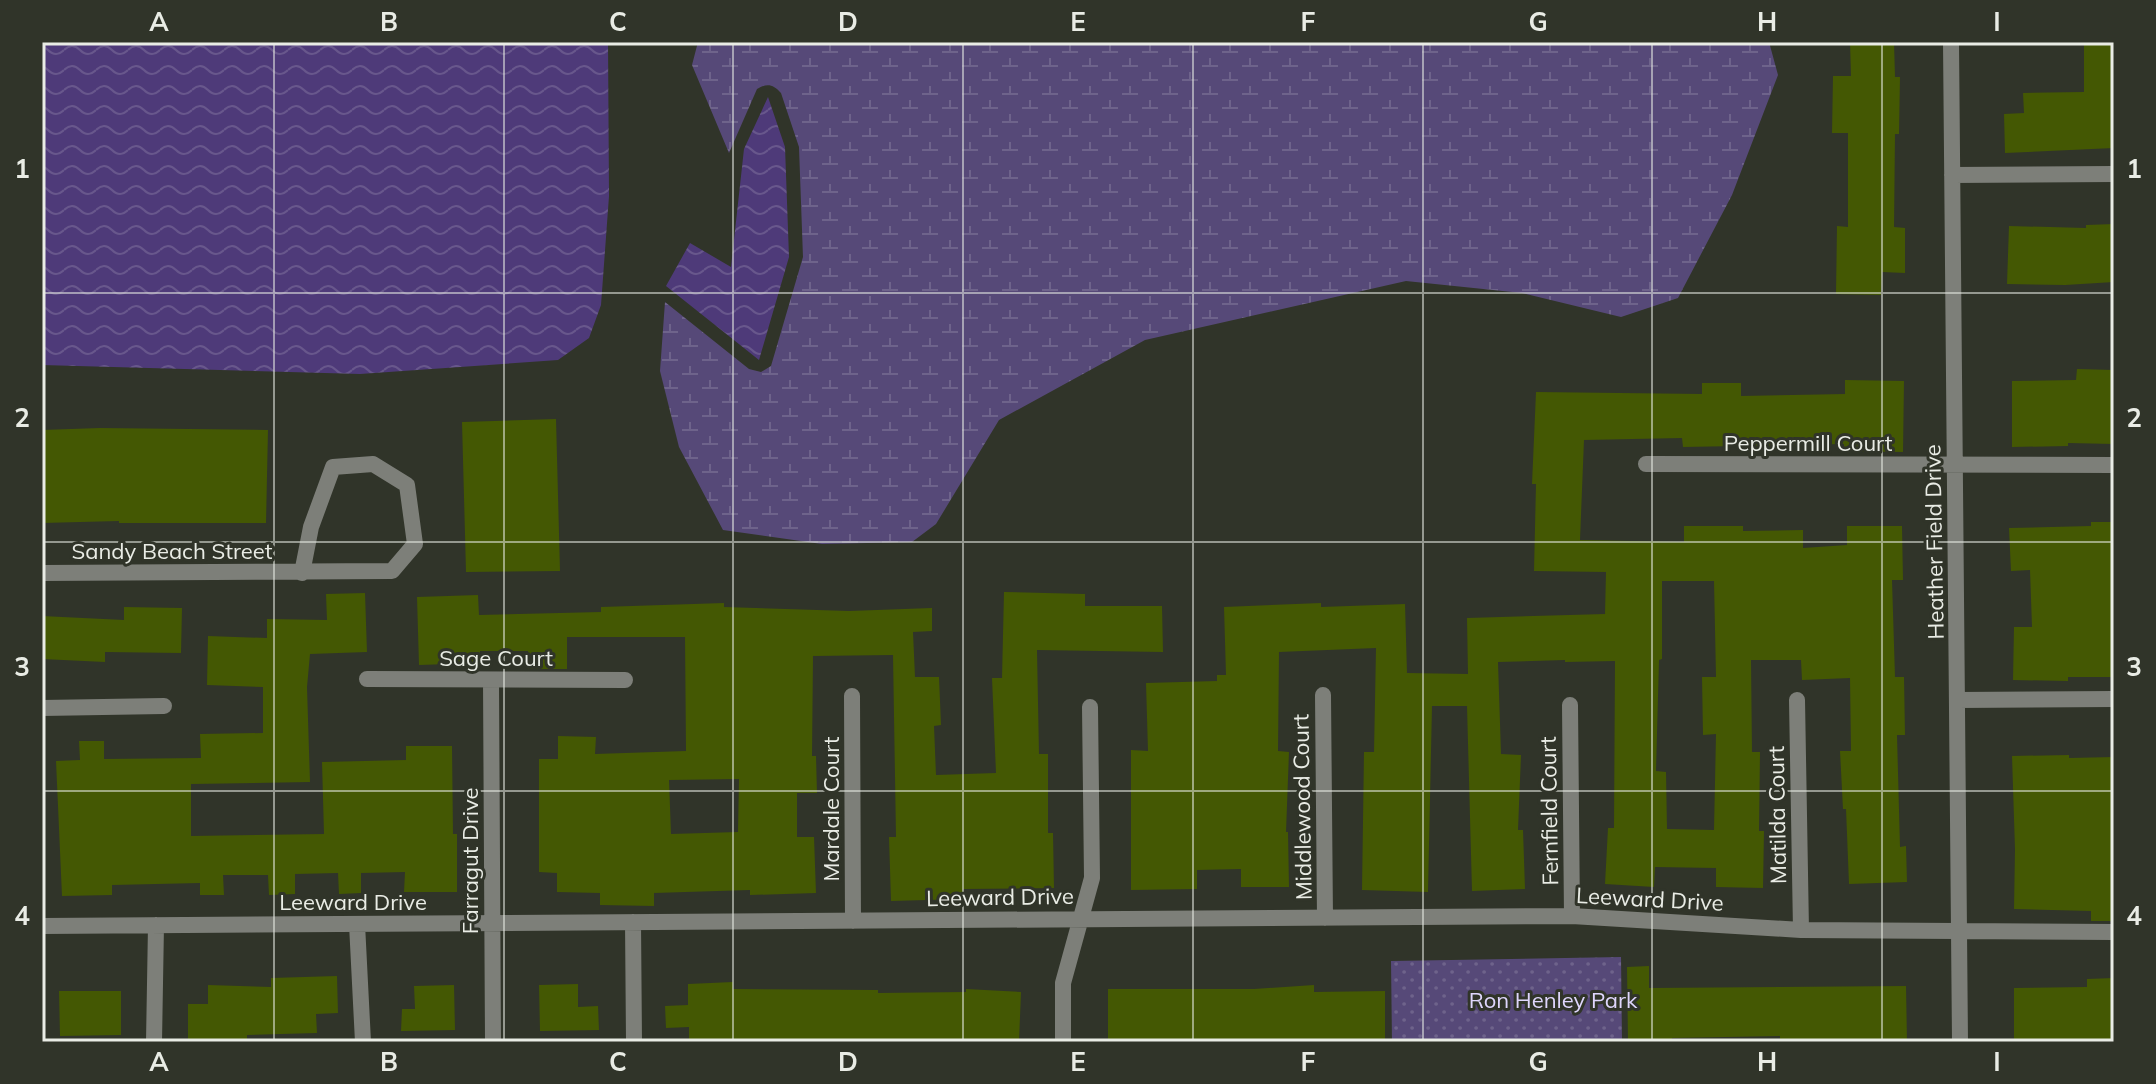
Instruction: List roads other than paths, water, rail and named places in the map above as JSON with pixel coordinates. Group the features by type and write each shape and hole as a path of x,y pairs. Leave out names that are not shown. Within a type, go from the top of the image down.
{"street":[{"name":"Heather Field Drive","path":"1951,42 1960,1042"},
{"path":"1952,175 2114,174"},
{"name":"Sandy Beach Street","path":"42,573 302,573 392,571 415,544 407,485 373,464 333,467 311,527 302,573"},
{"name":"Peppermill Court","path":"1646,464 2114,465"},
{"name":"Sage Court","path":"367,679 625,680"},
{"name":"Farragut Drive","path":"491,681 493,1042"},
{"name":"Middlewood Court","path":"1323,695 1325,918"},
{"name":"Mardale Court","path":"852,696 853,921"},
{"path":"1957,700 2114,699"},
{"name":"Matilda Court","path":"1797,700 1801,930"},
{"name":"Fernfield Court","path":"1570,705 1572,916"},
{"path":"42,708 164,706"},
{"path":"1063,1042 1063,983 1092,878 1090,707"},
{"name":"Leeward Drive","path":"42,926 1572,916 1801,930 2114,932"},
{"path":"633,922 634,1042"},
{"path":"357,924 363,1042"},
{"path":"154,1042 156,925"}],"water":[{"path":"42,42 608,42 609,196 601,305 589,338 558,360 360,374 42,365"},
{"path":"768,97 785,147 789,257 759,360 666,286 690,243 731,267 744,149"}],"park label":[{"name":"Ron Henley Park","path":"1553,1000"}]}
